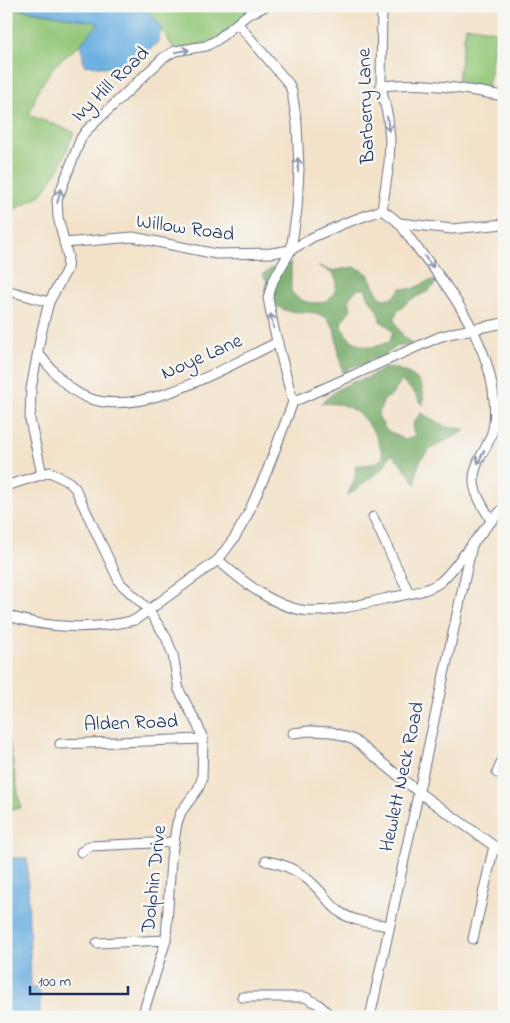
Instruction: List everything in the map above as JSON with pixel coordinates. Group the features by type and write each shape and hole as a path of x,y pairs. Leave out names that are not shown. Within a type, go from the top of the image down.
{"street":[{"name":"Ivy Hill Road","path":"42,474 30,420 31,389 49,302 67,269 68,257 58,217 57,200 73,157 86,131 163,58 176,51 206,46 238,24 247,15 266,6"},
{"name":"Barberry Lane","path":"382,6 381,86 388,118 390,140 389,163 382,210"},
{"path":"6,615 36,622 73,626 120,624 135,620 218,560 235,537 247,516 270,464 293,402 268,298 273,281 291,250 299,169 297,124 292,92 285,78 238,24"},
{"path":"381,86 405,83 422,84 504,96"},
{"path":"382,210 399,223 446,285 472,329 487,365 494,401 494,423 491,435 475,468 473,477 476,495 491,520"},
{"name":"Willow Road","path":"64,243 133,237 216,254 254,254 291,250 313,237 382,210"},
{"path":"399,223 452,229 504,224"},
{"path":"6,290 49,302"},
{"path":"293,402 439,337 504,323"},
{"name":"Noye Lane","path":"38,353 61,379 76,392 96,400 113,402 145,399 178,390 278,342"},
{"path":"6,486 50,472 58,475 75,488 120,583 138,598 149,611"},
{"path":"218,560 242,582 264,596 290,607 313,611 334,609 409,593 439,583 450,573 491,520 503,510"},
{"path":"373,517 409,593"},
{"name":"Hewlett Neck Road","path":"370,1017 472,545"},
{"name":"Dolphin Drive","path":"142,1017 166,940 169,878 177,823 181,812 198,789 202,779 202,739 198,726 179,690 170,645 149,611"},
{"path":"294,734 318,731 344,735 364,747 418,791 504,854"},
{"name":"Alden Road","path":"60,744 202,739"},
{"path":"498,773 504,756"},
{"path":"81,852 90,846 174,842"},
{"path":"474,939 494,846"},
{"path":"266,861 285,865 303,876 316,887 331,905 345,915 389,926"},
{"path":"97,943 166,940"},
{"path":"242,997 305,997 318,1004 332,1017"}],"green space":[{"path":"143,6 268,6 217,40 175,51 155,19"},
{"path":"6,7 100,23 81,44 55,65 38,90 29,115 74,132 60,167 41,195 6,214"},
{"path":"466,26 496,31 488,87 457,83"},
{"path":"291,263 291,291 302,300 317,303 324,302 330,298 334,293 336,285 334,276 319,266 331,271 354,267 362,270 368,274 379,296 384,299 394,297 401,288 412,289 429,281 438,281 429,291 412,299 399,309 394,318 406,339 412,343 408,346 399,345 381,358 368,361 364,367 353,366 343,374 334,328 327,318 316,313 287,311 272,304 266,294 267,282 263,274 276,266","holes":["366,289 369,298 378,311 380,321 388,326 393,333 389,342 372,347 359,344 349,338 342,328 341,322 351,309 349,299 356,290"]},
{"path":"393,368 413,376 421,384 423,405 412,390 401,381 392,395 384,400 378,415 385,429 405,440 416,436 412,427 421,413 446,427 466,429 428,451 420,461 416,475 416,484 399,461 391,454 383,468 347,496 355,478 356,465 367,465 377,462 383,457 381,449 370,427 359,414 342,405 321,403 337,390 352,382 367,378 384,369"},
{"path":"6,725 21,808 6,810"}],"water":[{"path":"6,6 143,6 155,19 161,30 157,44 117,68 84,65 81,44 99,23"},
{"path":"6,810 8,810 10,858 27,858 31,987 40,987 40,1017 6,1017"}]}
